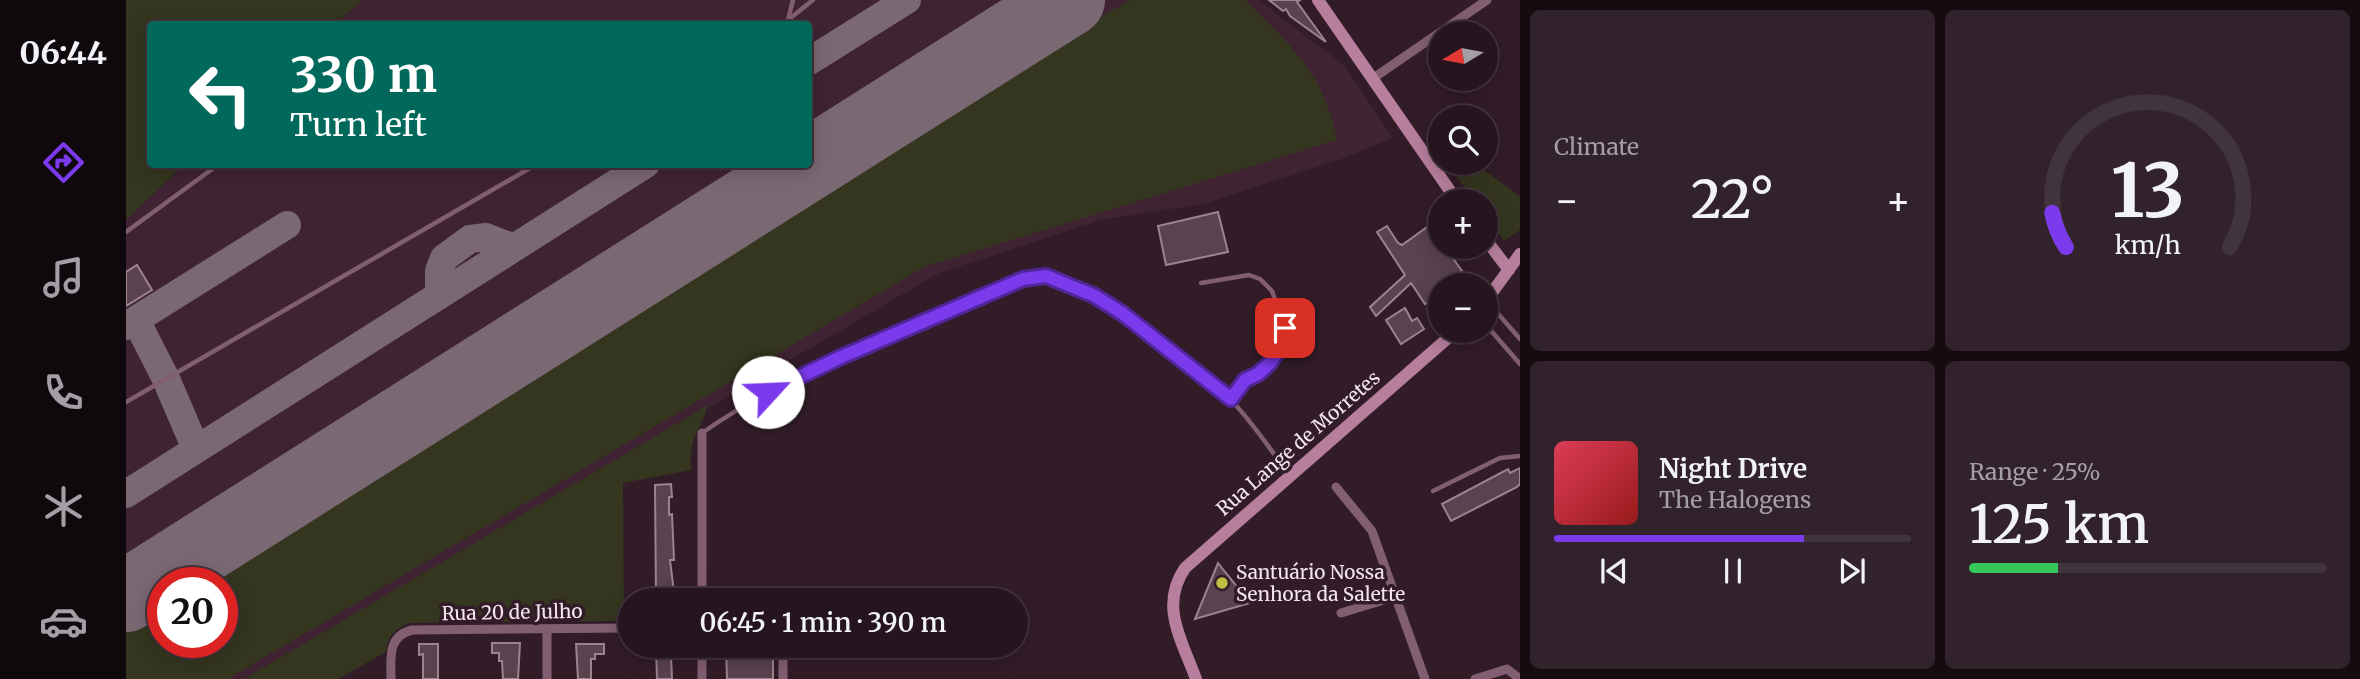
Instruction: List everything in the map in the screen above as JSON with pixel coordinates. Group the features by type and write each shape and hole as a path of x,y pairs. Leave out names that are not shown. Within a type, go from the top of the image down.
{"main road":[{"path":"1318,0 1449,189"},
{"path":"1498,284 1520,254"},
{"path":"1498,256 1509,270"},
{"name":"Rua Lange de Morretes","path":"1196,679 1172,611 1173,590 1181,574 1195,558 1442,343"}],"street":[{"path":"1372,79 1487,0"},
{"path":"702,433 702,588"},
{"path":"1336,487 1372,531 1425,679"},
{"path":"1341,613 1394,597"},
{"name":"Rua 20 de Julho","path":"391,679 391,653 396,638 412,630 618,628"},
{"path":"547,629 547,679"},
{"path":"702,658 702,679"},
{"path":"783,658 783,679"},
{"path":"1475,679 1507,669 1520,679"}],"lane":[{"path":"788,20 793,0"},
{"path":"788,20 813,0"},
{"path":"126,232 214,168"},
{"path":"126,402 530,168"},
{"path":"1201,283 1250,275 1260,279 1272,291 1285,328 1285,341 1269,364 1258,374 1245,380 1231,399"},
{"path":"702,433 743,404 841,357 1023,279 1046,276 1093,295 1122,313 1231,399 1290,476"},
{"path":"1498,314 1520,339"},
{"path":"1498,339 1520,364"},
{"path":"1433,491 1500,458 1520,456"}],"shaded area":[{"path":"363,0 1259,0 1345,66 1393,138 1344,158 1208,203 1102,220 939,273 244,679 126,679 126,220 181,168 812,168 812,21 338,21"}],"green space":[{"path":"126,0 363,0 338,21 147,21 147,168 181,168 126,220"},
{"path":"1129,0 1245,0 1291,47 1324,97 1337,140 924,267 228,679 126,679 126,626 147,613 147,658 238,658 238,567 222,567"},
{"path":"1455,175 1491,175 1520,196 1520,230 1504,241 1498,233 1498,189 1466,189"},
{"path":"708,405 692,444 691,470 623,483 624,588 618,588 618,621 410,623 393,633 386,652 338,679 244,679"}],"building":[{"path":"1269,0 1300,0 1297,2 1326,42 1290,16 1286,9 1283,11"},
{"path":"1218,212 1228,252 1166,265 1158,226"},
{"path":"1387,226 1402,245 1428,226 1428,259 1454,259 1462,271 1428,273 1428,302 1425,304 1411,283 1376,316 1370,307 1405,275 1377,232"},
{"path":"137,265 152,290 126,306 126,272"},
{"path":"1405,308 1412,321 1417,318 1424,329 1401,344 1386,320"},
{"path":"1520,468 1520,484 1517,487 1451,521 1442,504 1508,469 1510,473"},
{"path":"671,484 669,515 672,514 674,560 670,560 674,588 656,588 655,485"},
{"name":"Santuário Nossa Senhora da Salette","path":"1218,563 1250,603 1195,619"},
{"path":"492,643 520,643 518,679 503,679 502,661 499,661 499,653 492,653"},
{"path":"419,644 438,644 438,679 423,679 423,654 419,655"},
{"path":"576,644 604,644 604,654 595,654 595,659 591,659 591,679 578,679"},
{"path":"656,658 671,658 672,679 657,679"},
{"path":"726,658 773,658 773,679 727,679"}],"taxiway":[{"path":"812,59 907,0"},
{"path":"126,494 640,168"},
{"path":"126,326 287,225"},
{"path":"452,287 439,285 439,271 444,258 470,239 486,237 514,248"},
{"path":"136,320 166,379 196,449"},
{"path":"126,593 132,592"}],"runway":[{"path":"812,162 1069,0"},
{"path":"126,596 803,168"}],"place":[{"name":"Santuário Nossa Senhora da Salette","path":"1222,583"}],"route":[{"path":"768,392 841,357 1023,279 1046,276 1093,295 1122,313 1231,399 1245,380 1258,374 1269,364 1285,341 1285,328"}]}
